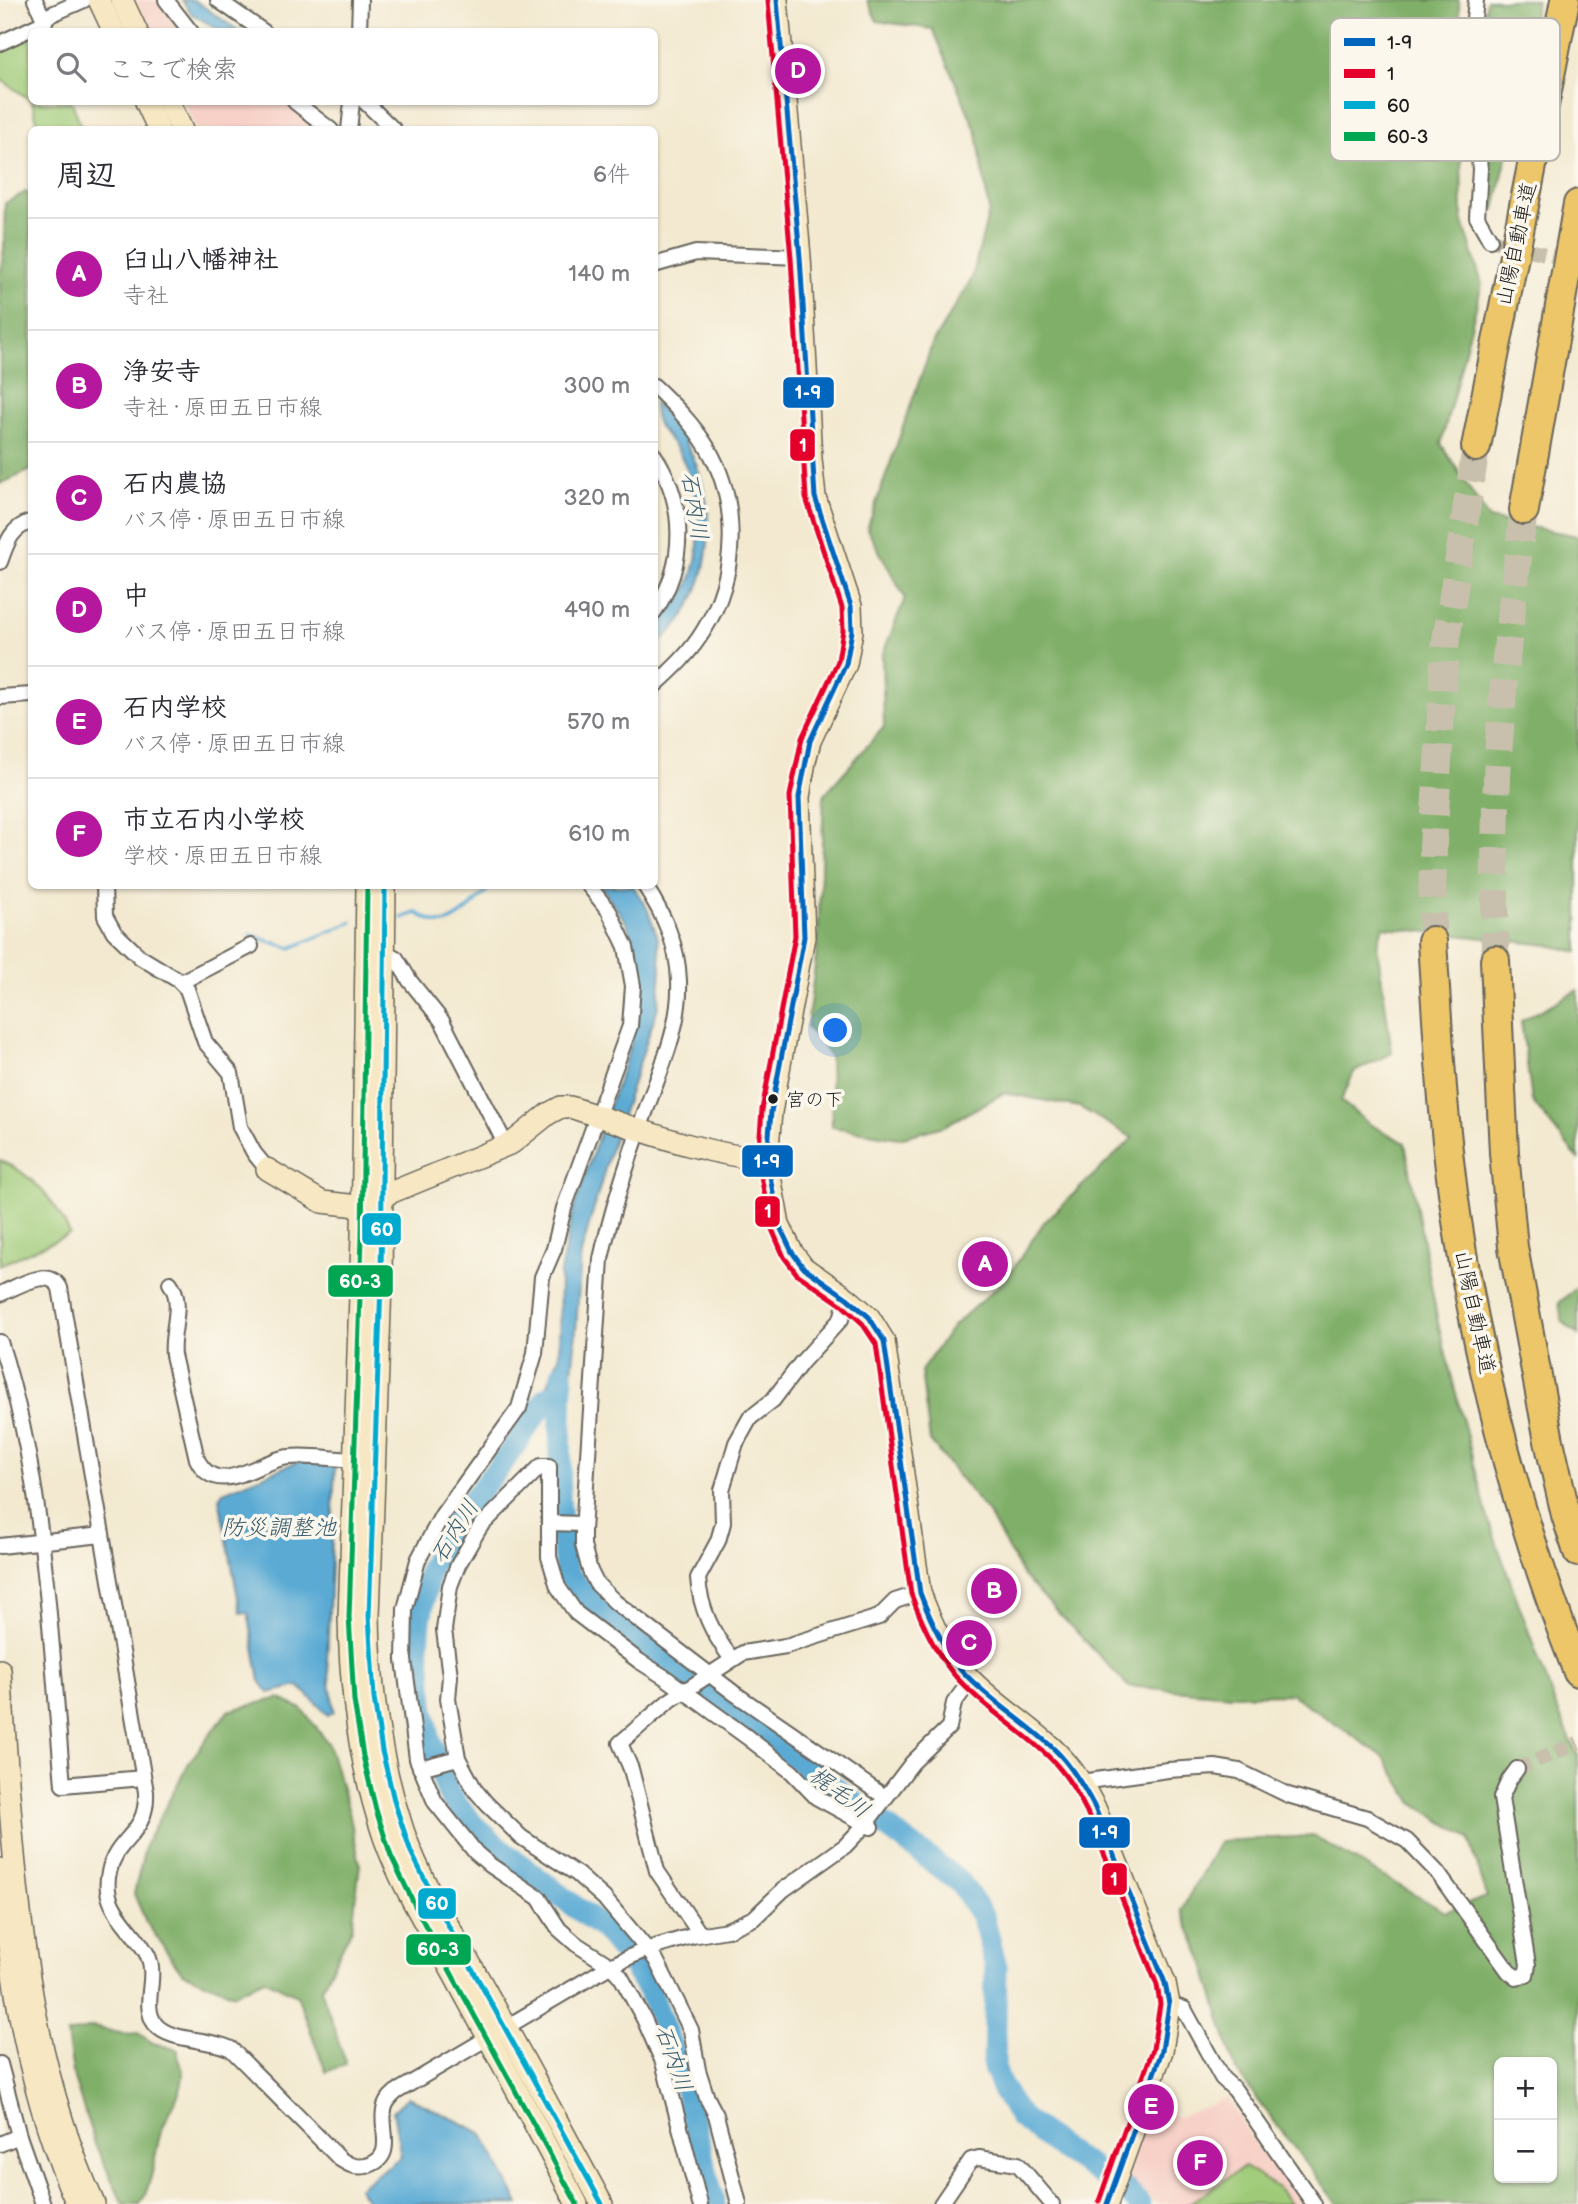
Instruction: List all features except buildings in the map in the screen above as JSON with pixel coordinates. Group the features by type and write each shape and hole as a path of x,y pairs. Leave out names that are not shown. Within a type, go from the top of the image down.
{"highway":[{"name":"山陽自動車道","path":"1560,25 1565,0"},
{"name":"山陽自動車道","path":"1476,447 1533,161"},
{"path":"1524,510 1578,204"},
{"name":"山陽自動車道","path":"1432,941 1445,1127 1472,1310 1525,1519 1578,1672"},
{"path":"1495,960 1504,1153 1513,1247 1549,1441 1566,1515 1578,1552"}],"main road":[{"path":"99,0 112,28"},
{"path":"122,0 134,28"},
{"path":"777,0 800,257 815,497 851,606 852,631 846,664 810,741 804,761 799,797 804,937 771,1112 767,1160 779,1225 792,1252 803,1267 869,1317 884,1341 920,1593 933,1628 971,1680 1041,1738 1068,1764 1081,1782 1095,1808 1165,1983 1170,2004 1162,2051 1111,2190"},
{"path":"147,105 157,126"},
{"path":"170,105 180,126"},
{"path":"367,889 372,1200 381,1283 369,1616 371,1670 379,1730 385,1765 404,1831 422,1876 577,2204"},
{"path":"385,889 372,1200 354,1460 350,1650 353,1695 366,1769 384,1837 410,1895 602,2204"},
{"path":"267,1169 322,1202 349,1207 506,1145 561,1107 601,1116 680,1144 729,1156 767,1160"},
{"path":"0,1670 23,1941 38,2035 60,2117 94,2204"},
{"path":"0,1869 7,1944 23,2039 46,2123 77,2204"}],"street":[{"path":"32,28 45,22 35,0"},
{"path":"43,18 84,0"},
{"path":"166,0 188,28"},
{"path":"218,0 258,28"},
{"path":"359,28 360,0"},
{"path":"1474,18 1476,0"},
{"path":"0,43 28,30"},
{"path":"299,105 326,126"},
{"path":"349,126 352,105"},
{"path":"368,105 390,126"},
{"path":"1479,161 1478,217 1490,240"},
{"path":"658,264 696,253 800,257"},
{"path":"658,390 687,420 708,449 726,492 731,539 724,586 705,629 691,649 658,682"},
{"path":"658,463 673,492 679,529 675,567 669,586 658,605"},
{"path":"0,562 12,533 20,525 28,522"},
{"path":"0,697 28,695"},
{"path":"104,889 105,916 114,932 142,959 181,982 190,994 205,1042 231,1073 240,1127 254,1153 267,1169"},
{"path":"591,889 609,911 626,947 633,986 630,1026 601,1116 564,1208 554,1249 542,1277 536,1353 519,1408 429,1537 410,1584 405,1609 404,1647 412,1736 435,1802 476,1853 539,1898 559,1929 576,1944 612,1965 621,1977 663,2062 700,2204"},
{"path":"647,889 664,917 672,937 677,958 679,1001 670,1043 638,1129 610,1217 601,1259 582,1523 585,1558 590,1571 605,1593 710,1676 883,1799"},
{"path":"181,982 251,946"},
{"path":"383,951 393,954 410,981 442,1021 506,1145"},
{"path":"0,1294 50,1277 57,1281 60,1288 146,1804 139,1826 112,1862 107,1882 108,1892 114,1912 149,1958 152,1969 150,2014 155,2024 164,2032 209,2041 230,2049 349,2165 360,2167 380,2158 385,2148 384,2108 388,2099 396,2092 612,1965 646,1949 700,1934 727,1930 754,1918 783,1890 845,1846 868,1825 883,1799 912,1763 949,1727 954,1703 971,1680"},
{"path":"170,1283 178,1297 172,1341 173,1355 197,1459 202,1469 211,1476 223,1477 245,1473 285,1457 354,1460"},
{"path":"732,1658 713,1634 698,1578 718,1541 723,1523 723,1490 736,1443 750,1418 773,1400 801,1363 841,1319 847,1298"},
{"path":"0,1342 14,1387 31,1463 42,1542 62,1785 143,1778"},
{"path":"739,2204 716,2115 698,2070 687,2020 657,1962 604,1898 577,1874 521,1837 487,1804 465,1775 457,1758 448,1699 450,1676 444,1630 450,1586 458,1565 480,1527 545,1464 550,1470 549,1557 552,1572 566,1601 588,1623 639,1661 686,1691 792,1772 810,1793 829,1806 868,1825"},
{"path":"550,1523 582,1523"},
{"path":"0,1546 102,1535"},
{"path":"700,1934 657,1871 631,1769 620,1743 669,1701 710,1676 732,1658 743,1653 786,1646 879,1617 895,1601 920,1593"},
{"path":"421,1767 457,1758"},
{"path":"1081,1782 1168,1770 1215,1767 1238,1771 1288,1795 1367,1818 1407,1841 1437,1872 1509,1972 1516,1977 1526,1975 1528,1965 1501,1798 1517,1769"},
{"path":"1170,2004 1184,2008 1223,2078 1235,2090 1314,2204"},
{"path":"0,2064 19,2136 43,2204"},
{"path":"0,2144 19,2136"},
{"path":"941,2204 971,2160 979,2158 1018,2164 1052,2204"}],"shaded area":[{"path":"136,0 162,0 183,28 150,28"},
{"path":"184,105 292,105 322,126 195,126"},
{"path":"1227,2098 1259,2151 1282,2175 1302,2204 1156,2204 1125,2176 1149,2110 1180,2117"}],"green space":[{"path":"867,0 1459,0 1459,18 1330,18 1330,161 1461,161 1462,218 1482,284 1441,444 1489,519 1578,536 1578,952 1548,945 1383,927 1377,945 1392,1053 1354,1072 1341,1101 1369,1124 1405,1143 1438,1323 1488,1519 1556,1707 1578,1756 1578,2204 1337,2204 1236,2071 1202,1957 1181,1910 1220,1841 1313,1836 1445,1912 1487,1897 1469,1838 1413,1803 1384,1757 1291,1694 1230,1695 1128,1686 1023,1576 988,1513 930,1441 921,1371 953,1326 1007,1278 1044,1222 1133,1138 1079,1107 1004,1093 944,1126 899,1138 832,1127 830,1056 807,1027 818,942 824,795 884,727 882,656 905,598 867,529 933,342 972,278 989,211 977,133 933,29 877,21"},
{"path":"1487,0 1537,0 1534,18 1483,18"},
{"path":"28,38 28,98 0,79 0,51"},
{"path":"33,105 73,105 81,126 38,126"},
{"path":"1490,161 1506,161 1495,209 1488,199"},
{"path":"28,193 28,471 0,484 0,273 4,248 5,203"},
{"path":"1578,990 1578,1159 1532,1101 1521,1021"},
{"path":"0,1160 23,1173 42,1190 58,1211 70,1234 0,1265"},
{"path":"1578,1286 1578,1335 1562,1321 1559,1303"},
{"path":"279,1698 302,1709 328,1743 349,1812 360,1864 352,1928 321,1989 346,2064 326,2072 297,1995 264,1979 234,1994 182,1973 146,1922 134,1894 146,1843 190,1761 228,1711"},
{"path":"92,2027 120,2033 138,2033 153,2043 178,2050 183,2080 160,2135 150,2179 140,2204 123,2204 95,2144 74,2079 67,2034"},
{"path":"1244,2167 1277,2187 1290,2204 1188,2204"}],"water":[{"path":"182,0 194,0 235,28 216,28 192,14"},
{"path":"658,406 674,424 690,450 701,478 707,507 708,537 704,566 695,594 681,620 658,644 658,624 686,590 696,559 698,542 697,506 688,473 677,449 659,427"},
{"path":"603,889 635,889 647,908 658,938 661,969 658,1007 610,1151 581,1254 569,1398 520,1429 546,1389 559,1357 560,1272 574,1207 630,1047 639,1005 636,948 626,922"},
{"name":"防災調整池","path":"299,1461 335,1463 327,1660 334,1711 328,1715 299,1686 269,1693 260,1681 248,1612 241,1613 219,1498 223,1492"},
{"path":"408,2097 482,2133 519,2204 369,2204 358,2188 401,2157 393,2111"}],"waterway":[{"path":"402,918 416,913 436,922 448,922 469,909 488,889"},
{"path":"250,935 291,948 352,922"},
{"name":"梶毛川","path":"562,1374 559,1500 566,1572 598,1610 960,1882 983,1917 996,1967 994,2068 1003,2090 1020,2117 1062,2149 1127,2191 1139,2204"},
{"name":"石内川","path":"548,1397 503,1462 456,1520 429,1571 418,1645 429,1738 449,1795 474,1826 604,1929 630,1961 652,1996 683,2079 714,2204"}],"tunnel":[{"path":"1490,240 1573,261"},
{"path":"1432,941 1433,846 1445,647 1476,447"},
{"path":"1495,960 1499,742 1506,655 1524,510"},
{"path":"1517,1769 1578,1743"}],"transit line":[{"name":"1-9","path":"777,0 800,257 815,497 851,606 852,631 846,664 810,741 799,797 804,937 771,1112 767,1160 779,1225 792,1252 803,1267 869,1317 884,1341 920,1593 933,1625 964,1673 987,1695 1048,1743 1079,1780 1095,1808 1165,1983 1169,2004 1162,2051 1107,2204"},
{"name":"1","path":"768,1 791,258 806,498 842,608 843,630 838,661 802,738 790,796 795,936 762,1110 758,1161 771,1227 784,1257 797,1274 842,1305 862,1323 876,1344 911,1594 925,1628 957,1678 979,1700 1040,1748 1071,1784 1087,1812 1157,1985 1160,2004 1153,2049 1099,2201"},
{"name":"60-3","path":"367,889 362,1237 349,1617 354,1701 363,1756 391,1856 418,1912 577,2204"},
{"name":"60","path":"385,889 381,1283 369,1616 374,1698 382,1751 395,1804 411,1852 442,1914 602,2204"}],"place":[{"name":"中","path":"798,71"},
{"name":"宮の下","path":"773,1099"},
{"name":"臼山八幡神社","path":"985,1264"},
{"name":"浄安寺","path":"994,1591"},
{"name":"石内農協","path":"969,1643"},
{"name":"石内学校","path":"1151,2107"},
{"name":"市立石内小学校","path":"1200,2163"}]}
